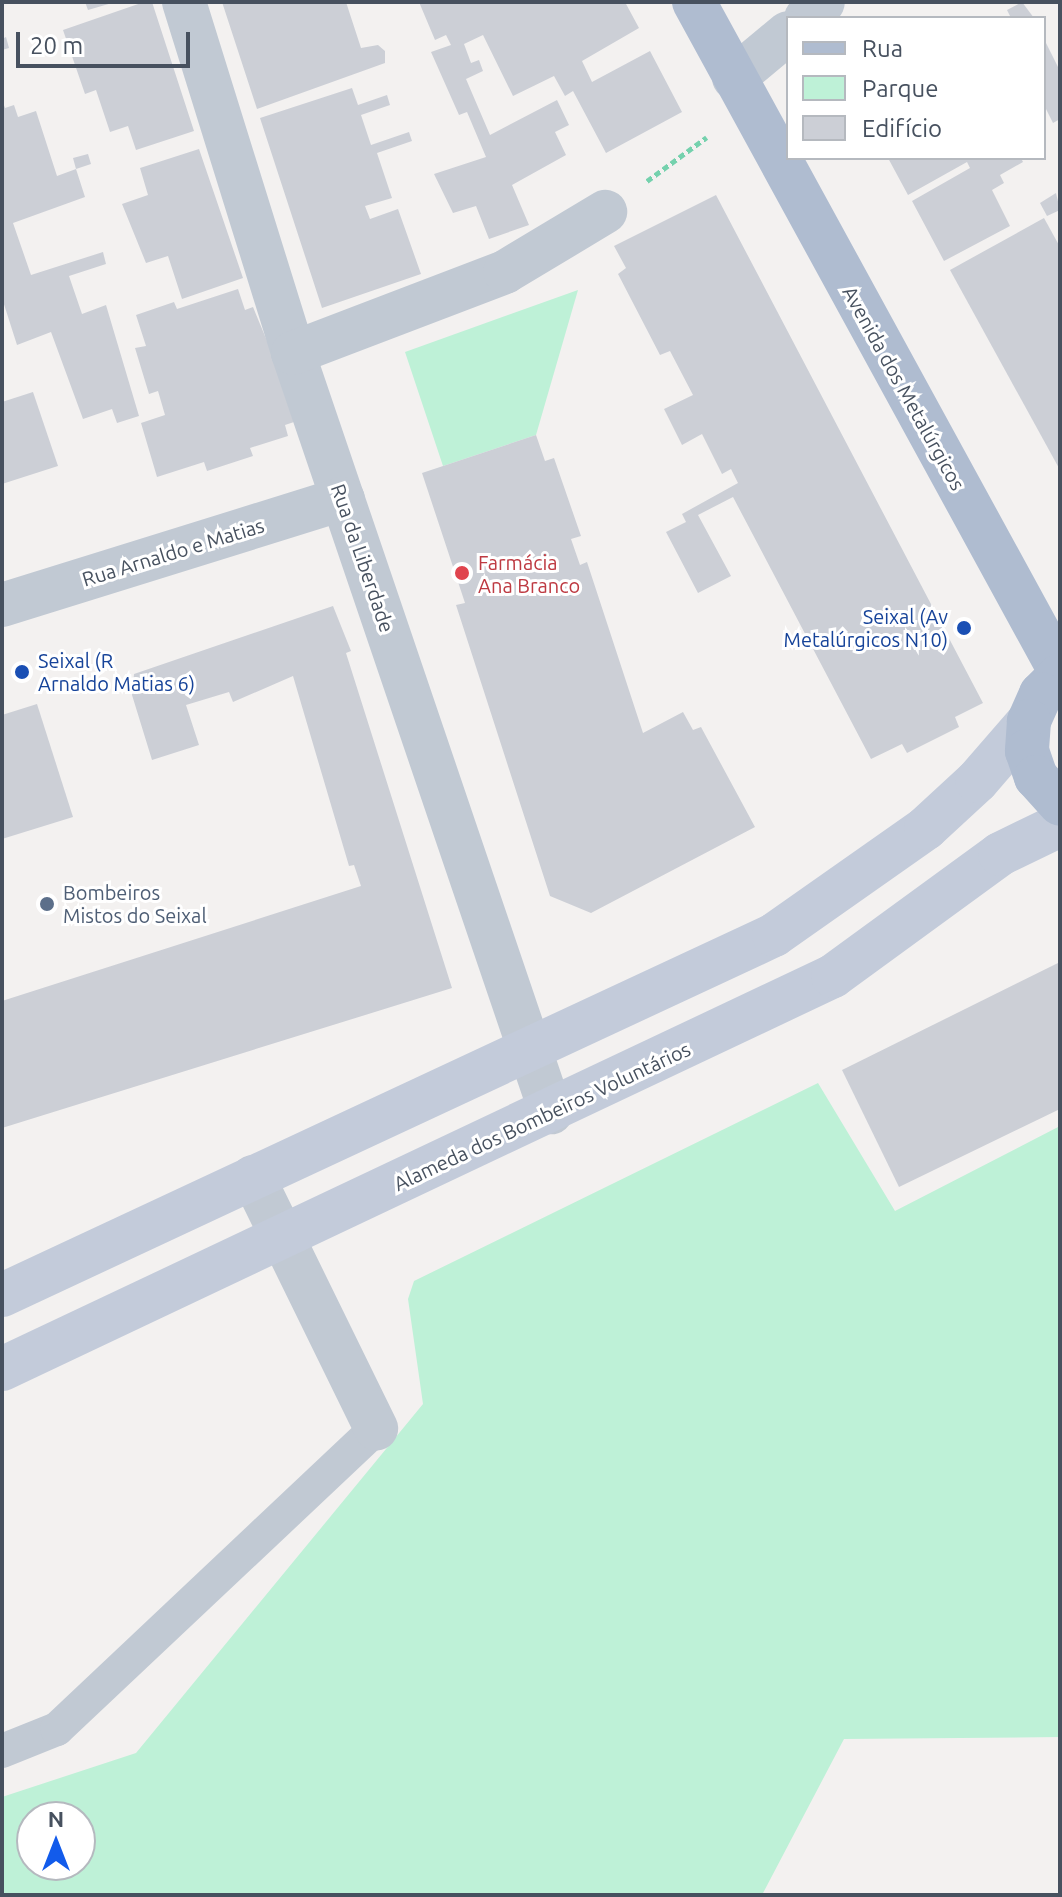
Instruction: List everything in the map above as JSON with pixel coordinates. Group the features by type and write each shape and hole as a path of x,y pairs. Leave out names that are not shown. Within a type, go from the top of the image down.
{"main road":[{"name":"Avenida dos Metalúrgicos","path":"694,2 1060,673"},
{"path":"2,1295 774,935 926,828 977,781 1029,721 1041,694 1060,673"},
{"path":"1029,721 1027,751 1036,777 1060,804"},
{"name":"Alameda dos Bombeiros Voluntários","path":"2,1369 833,976 1000,854 1060,825"}],"street":[{"name":"Rua da Liberdade","path":"184,2 293,353 551,1112"},
{"path":"808,16 823,2"},
{"path":"741,92 786,36"},
{"path":"293,353 505,272 605,212"},
{"name":"Rua Arnaldo e Matias","path":"2,605 343,499"},
{"path":"253,1177 376,1428"}],"lane":[{"path":"2,1751 57,1729 376,1428"}],"path":[{"path":"605,212 741,92"}],"green space":[{"path":"578,290 536,435 443,466 405,352"},
{"path":"818,1083 895,1211 1060,1126 1060,1737 844,1739 762,1895 2,1895 2,1797 136,1753 423,1404 408,1299 414,1281"}],"building":[{"path":"85,2 112,2 112,3 88,10"},
{"path":"144,2 152,2 194,131 136,150 128,126 110,132 96,90 85,94 63,30"},
{"path":"222,2 346,2 361,48 378,45 385,51 385,63 257,109"},
{"path":"419,2 625,2 639,28 582,61 592,82 650,51 682,112 606,153 573,91 565,96 554,76 513,96 483,35 464,44 471,63 479,60 483,71 466,79 490,135 557,100 569,125 555,132 566,155 512,185 529,225 489,239 476,206 453,213 434,174 486,157 467,112 459,115 431,52 451,45 446,35 435,40"},
{"path":"1022,2 1032,16 1010,16 1007,10"},
{"path":"6,37 9,48 2,50 2,39"},
{"path":"1046,43 1060,71 1060,119 1053,123 1046,109"},
{"path":"352,88 358,105 387,95 390,105 361,115 371,145 409,132 412,141 377,153 392,198 365,206 370,219 398,209 421,274 322,308 260,118"},
{"path":"2,100 5,108 14,105 18,117 36,111 57,176 76,169 85,197 13,223 31,275 103,252 106,264 69,276 82,314 106,305 139,416 117,423 112,409 83,419 51,332 17,345 2,298"},
{"path":"199,149 243,278 182,299 168,256 146,263 122,204 148,195 140,168"},
{"path":"88,154 91,164 76,169 73,158"},
{"path":"889,160 1023,162 1000,175 1004,183 992,190 1010,226 944,261 912,201 970,168 967,162 908,195"},
{"path":"1056,193 1060,210 1047,216 1040,203"},
{"path":"716,195 983,703 955,717 959,727 907,753 902,744 871,759 733,497 698,515 731,576 698,593 666,532 686,522 682,514 738,483 731,469 722,474 702,434 682,445 664,409 693,395 670,351 660,355 618,274 626,268 614,246"},
{"path":"1044,218 1060,247 1060,470 950,270"},
{"path":"238,289 245,310 253,307 272,353 294,422 285,425 288,436 250,448 253,456 207,471 204,462 157,477 141,423 165,415 158,391 149,394 135,348 146,346 136,315 174,302 177,309"},
{"path":"33,392 58,466 2,484 2,402"},
{"path":"536,435 545,461 554,458 581,536 571,539 580,565 587,562 643,733 683,712 693,730 701,727 755,827 591,913 550,896 456,605 465,603 422,473"},
{"path":"333,606 351,651 346,653 452,988 2,1128 2,1001 361,886 354,865 349,866 293,676 233,702 229,692 186,705 199,745 152,760 132,695 134,674"},
{"path":"37,704 73,817 2,839 2,715"},
{"path":"1060,962 1060,1109 899,1187 842,1070"}],"place":[{"name":"Farmácia Ana Branco","path":"462,573"},
{"name":"Seixal (Av Metalúrgicos N10)","path":"964,628"},
{"name":"Seixal (R Arnaldo Matias 6)","path":"22,672"},
{"name":"Bombeiros Mistos do Seixal","path":"47,904"}]}
